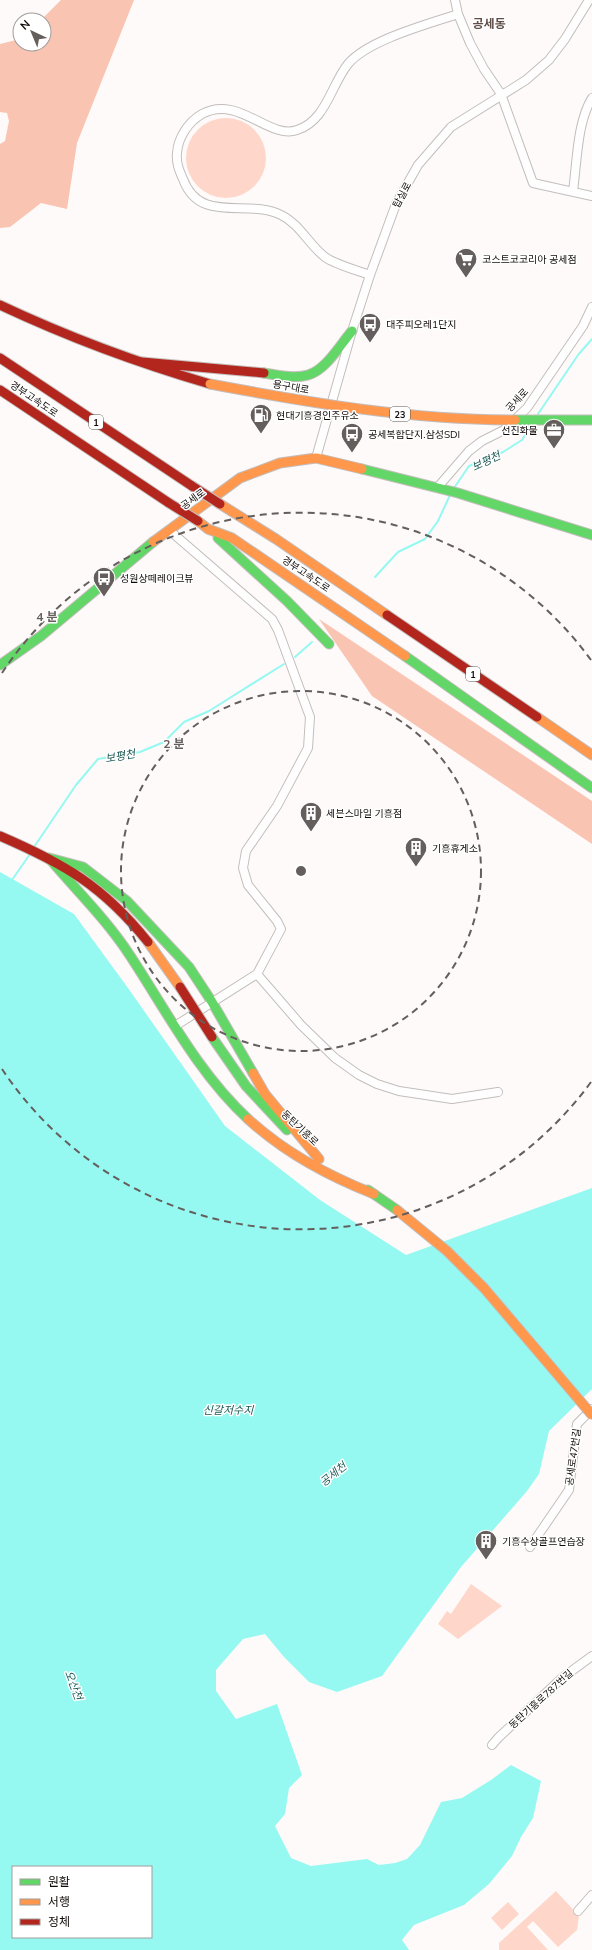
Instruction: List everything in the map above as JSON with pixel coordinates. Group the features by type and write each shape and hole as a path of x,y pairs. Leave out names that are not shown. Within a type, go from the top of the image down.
{"main road":[{"name":"용구대로","path":"0,305 40,325 178,375 210,384 299,400 402,414 492,420 592,420"},
{"path":"142,362 290,376 308,375 324,365 352,331"},
{"name":"경부고속도로","path":"0,358 276,540 592,755"},
{"name":"경부고속도로","path":"0,390 208,529 232,538 592,788"},
{"name":"공세로","path":"0,665 41,636 140,551 240,478 280,463 316,458 440,488"},
{"path":"440,488 592,535"},
{"path":"208,529 314,629 326,646"},
{"path":"0,836 45,856 83,867 127,901 189,967 212,1002 265,1094 318,1159"},
{"path":"45,856 116,936 207,1073 256,1127 294,1156 346,1183 374,1194"},
{"name":"동탄기흥로","path":"45,856 76,874 110,900 161,959 239,1078 263,1108 318,1159 397,1210 447,1251 484,1288 592,1416"}],"street":[{"path":"455,0 458,14 470,43 484,69 501,94 533,182 592,196"},
{"name":"탑실로","path":"316,458 352,331 370,275 396,204 418,165 452,127 501,94 526,80 549,60 566,39 589,0"},
{"path":"370,275 325,257 299,228 282,215 260,208 214,208 198,201 185,185 176,162 177,144 186,129 202,114 219,109 239,111 282,130 297,131 309,124 322,111 348,63 376,43 458,14"},
{"path":"573,191 582,127 587,106 592,98"},
{"name":"공세로","path":"440,488 469,451 482,441 504,430 527,408 590,320 592,307"},
{"path":"169,530 272,619 278,630 310,717 308,748 277,806 246,851 243,868 248,885 281,928 257,974 175,1026"},
{"path":"257,974 301,1024 335,1058 359,1075 377,1084 399,1092 452,1099 498,1092"},
{"name":"공세로47번길","path":"530,1547 569,1490 577,1424 592,1409"},
{"name":"동탄기흥로787번길","path":"492,1745 562,1678 592,1656"},
{"path":"578,1911 592,1895"}],"shaded area":[{"path":"61,0 134,0 77,143 67,209 41,203 10,227 0,228 0,144 5,141 9,121 7,113 0,112 0,44 12,41 12,52 52,52 52,12 49,12"},
{"path":"226,118 241,121 254,130 263,143 266,158 263,173 254,186 241,195 226,198 211,195 198,186 189,173 186,158 189,143 198,130 211,121"},
{"path":"319,619 592,801 592,844 372,696"},
{"path":"471,1584 502,1606 458,1639 438,1624 447,1611 451,1614"},
{"path":"556,1891 579,1916 577,1930 558,1947 533,1921 527,1927 548,1950 499,1950 499,1943"},
{"path":"508,1902 519,1914 502,1930 491,1918"}],"water":[{"name":"신갈저수지","path":"0,872 74,914 225,1126 320,1200 406,1255 592,1188 592,1389 549,1431 539,1474 527,1491 461,1567 382,1676 337,1692 309,1682 284,1657 265,1634 243,1639 216,1670 216,1691 236,1719 277,1704 302,1775 289,1788 285,1814 275,1826 291,1858 311,1866 367,1859 379,1865 395,1863 407,1859 420,1845 441,1802 462,1798 491,1780 511,1765 541,1781 533,1818 521,1837 512,1856 489,1884 464,1905 414,1925 402,1940 409,1950 0,1950"}],"waterway":[{"name":"보평천","path":"538,414 578,355 592,339"},
{"name":"보평천","path":"454,488 469,466 503,452 522,440 530,426"},
{"name":"보평천","path":"375,577 398,552 425,539 438,521 450,495"},
{"name":"보평천","path":"295,657 312,642"},
{"name":"보평천","path":"34,847 76,785 98,759 140,752 164,742 184,722 209,711 284,664"},
{"name":"보평천","path":"12,880 30,854"}],"traffic: fast":[{"path":"264,373 297,377 315,372 327,363 352,331"},
{"path":"515,420 592,420"},
{"path":"362,469 458,493 592,535"},
{"path":"218,538 287,601 329,644"},
{"path":"0,665 41,636 153,542"},
{"path":"405,656 592,788"},
{"path":"49,858 120,941 198,1061 230,1101 248,1119"},
{"path":"49,858 83,867 127,901 189,967 212,1002 253,1073"},
{"path":"212,1037 246,1086 287,1130"},
{"path":"368,1190 397,1210"}],"traffic: slow":[{"path":"210,384 286,398 400,414 515,420"},
{"path":"153,542 240,478 280,463 316,458 362,469"},
{"path":"220,504 276,539 387,615"},
{"path":"198,521 208,529 232,538 405,656"},
{"path":"537,717 592,755"},
{"path":"148,942 180,987"},
{"path":"253,1073 265,1094 319,1159"},
{"path":"248,1119 277,1143 292,1153 324,1171 374,1194"},
{"path":"397,1210 447,1251 484,1288 592,1415"}],"traffic: jam":[{"path":"0,305 51,328 104,349 210,384"},
{"path":"0,358 192,486"},
{"path":"142,362 264,373"},
{"path":"0,390 169,503"},
{"path":"192,486 220,504"},
{"path":"169,503 198,521"},
{"path":"387,615 537,717"},
{"path":"0,836 44,856 82,878 115,906 148,942"},
{"path":"180,987 212,1037"}],"place":[{"name":"코스트코코리아 공세점","path":"466,278"},
{"name":"대주피오레1단지","path":"370,344"},
{"name":"현대기흥경인주유소","path":"261,434"},
{"name":"선진화물","path":"554,450"},
{"name":"공세복합단지.삼성SDI","path":"352,454"},
{"name":"성원상떼레이크뷰","path":"104,598"},
{"name":"세븐스마일 기흥점","path":"311,832"},
{"name":"기흥휴게소","path":"416,868"},
{"name":"기흥수상골프연습장","path":"486,1560"}],"district":[{"name":"공세동","path":"489,23"}],"water label":[{"name":"공세천","path":"333,1474"},
{"name":"오산천","path":"74,1685"}]}
